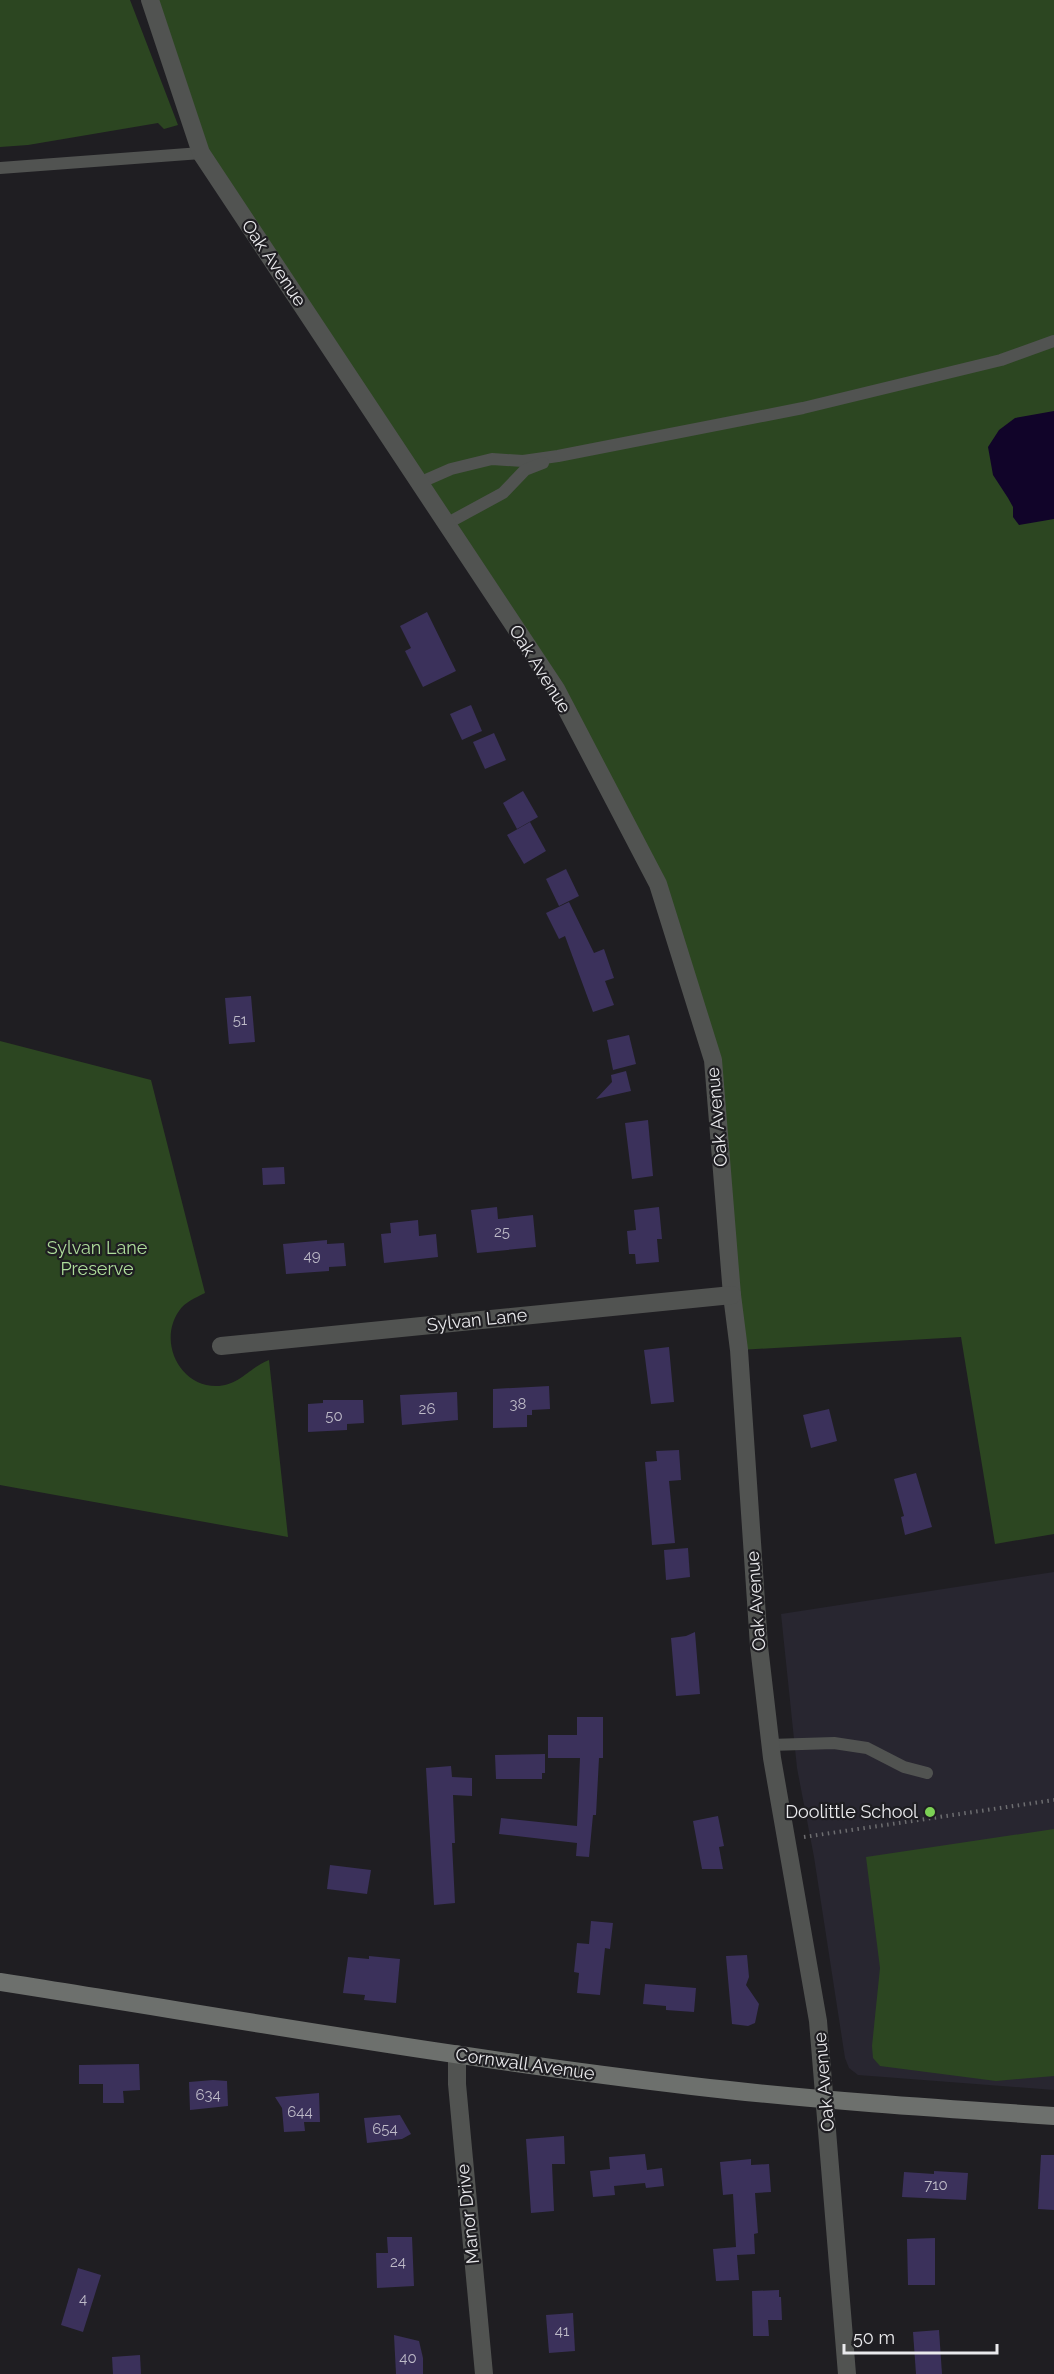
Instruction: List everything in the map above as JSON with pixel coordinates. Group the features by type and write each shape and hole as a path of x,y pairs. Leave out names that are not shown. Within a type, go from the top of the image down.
{"street":[{"name":"Oak Avenue","path":"150,0 201,153 555,689 658,884 712,1060 740,1362 759,1646 770,1745 810,1962 818,2021 848,2374"},
{"name":"Sylvan Lane","path":"221,1346 732,1294"},
{"name":"Cornwall Avenue","path":"0,1982 458,2054 692,2086 826,2100 1054,2116"},
{"name":"Manor Drive","path":"458,2054 456,2084 484,2374"}],"lane":[{"path":"0,168 201,153"},
{"path":"419,483 451,469 492,459 524,461 558,456 802,408 1001,360 1054,341"},
{"path":"446,524 503,493 525,470 558,456"},
{"path":"770,1745 834,1743 867,1748 904,1767 927,1773"}],"path":[{"path":"804,1837 1054,1800"}],"shaded area":[{"path":"1054,411 1054,519 1019,525 1013,517 1013,507 993,475 988,447 999,430 1015,418"},
{"name":"Doolittle School","path":"1054,1572 1054,2090 858,2075 849,2068 845,2058 814,1857 797,1768 781,1614"}],"green space":[{"path":"0,0 130,0 178,125 164,129 158,123 28,145 0,147"},
{"path":"150,0 1054,0 1054,1534 995,1544 961,1337 739,1350 713,1060 658,884 556,689 201,153"},
{"name":"Sylvan Lane Preserve","path":"0,1041 151,1080 205,1293 187,1303 179,1311 173,1323 172,1348 182,1370 203,1384 216,1386 238,1380 269,1360 288,1537 0,1485"},
{"path":"1054,1829 1054,2076 996,2081 880,2066 873,2058 872,2046 880,1968 866,1857"}],"building":[{"path":"427,612 456,671 423,687 405,651 411,648 400,626"},
{"path":"471,705 482,731 462,740 450,714"},
{"path":"494,733 506,760 485,769 473,742"},
{"path":"523,791 538,817 517,829 503,803"},
{"path":"530,822 546,851 524,864 507,835"},
{"path":"566,869 579,896 559,906 546,879"},
{"path":"569,902 594,953 604,949 614,978 605,981 614,1005 593,1012 565,936 559,939 546,913"},
{"path":"251,996 255,1042 229,1044 225,998"},
{"path":"629,1035 636,1064 613,1070 607,1040"},
{"path":"626,1071 631,1091 596,1099 612,1082 611,1075"},
{"path":"648,1120 653,1176 632,1179 625,1123"},
{"path":"284,1167 285,1184 263,1185 262,1168"},
{"path":"497,1207 498,1219 533,1215 536,1247 477,1253 471,1210"},
{"path":"659,1207 662,1239 657,1239 659,1262 636,1264 635,1254 629,1254 627,1231 636,1230 634,1210"},
{"path":"418,1220 419,1236 436,1234 438,1257 384,1263 381,1234 391,1233 390,1223"},
{"path":"327,1240 327,1244 344,1243 346,1266 329,1267 329,1271 286,1274 283,1244"},
{"path":"669,1347 674,1402 651,1404 644,1350"},
{"path":"549,1386 550,1409 532,1410 532,1415 527,1415 527,1427 493,1428 493,1389"},
{"path":"457,1392 458,1420 402,1425 400,1395"},
{"path":"323,1400 363,1400 364,1423 347,1424 347,1430 308,1432 308,1404 323,1403"},
{"path":"829,1409 837,1441 811,1448 803,1415"},
{"path":"679,1450 681,1480 669,1481 675,1543 652,1545 645,1462 657,1461 656,1451"},
{"path":"916,1473 932,1527 905,1535 901,1517 904,1516 894,1479"},
{"path":"688,1548 690,1577 666,1580 664,1550"},
{"path":"695,1632 700,1694 676,1696 671,1638"},
{"path":"577,1717 603,1717 603,1758 599,1758 596,1815 593,1815 589,1857 576,1856 577,1843 499,1834 501,1818 577,1826 580,1758 548,1758 548,1735 577,1735"},
{"path":"545,1754 545,1773 542,1773 542,1779 496,1779 495,1755"},
{"path":"451,1766 452,1777 472,1778 472,1796 453,1795 455,1843 452,1843 455,1903 434,1905 426,1768"},
{"path":"718,1816 724,1846 719,1847 723,1869 702,1869 693,1821"},
{"path":"330,1865 371,1870 367,1894 327,1889"},
{"path":"591,1921 613,1923 610,1949 605,1948 600,1995 577,1993 579,1973 574,1972 577,1943 589,1944"},
{"path":"747,1955 749,1977 746,1985 759,2004 755,2023 748,2026 732,2024 726,1956"},
{"path":"369,1956 400,1959 396,2003 364,2000 365,1995 343,1993 348,1957 369,1959"},
{"path":"645,1984 696,1988 694,2012 666,2010 666,2006 643,2004"},
{"path":"139,2064 140,2090 123,2091 124,2103 103,2103 103,2084 79,2084 79,2065"},
{"path":"227,2081 228,2106 190,2110 189,2082"},
{"path":"319,2093 320,2122 304,2122 305,2131 284,2132 282,2108 275,2097"},
{"path":"400,2115 411,2134 402,2139 367,2143 364,2118"},
{"path":"564,2136 565,2164 552,2164 554,2211 531,2213 526,2139"},
{"path":"645,2154 647,2170 662,2168 664,2186 646,2188 645,2183 614,2186 615,2195 593,2197 590,2171 610,2169 609,2157"},
{"path":"1041,2155 1054,2155 1054,2210 1038,2209"},
{"path":"751,2159 751,2165 769,2164 771,2192 755,2193 758,2233 754,2234 755,2254 737,2255 739,2280 716,2281 713,2249 736,2247 733,2194 723,2195 720,2162"},
{"path":"934,2171 968,2173 966,2200 902,2197 904,2172 934,2174"},
{"path":"387,2237 412,2237 414,2286 377,2288 376,2253 388,2253"},
{"path":"935,2238 935,2285 908,2285 907,2239"},
{"path":"78,2268 101,2275 83,2332 61,2325"},
{"path":"779,2290 782,2320 768,2320 769,2336 753,2336 752,2291"},
{"path":"573,2313 575,2351 549,2353 546,2315"},
{"path":"939,2330 942,2374 916,2374 913,2332"},
{"path":"394,2335 419,2341 423,2358 423,2374 396,2374"},
{"path":"140,2355 141,2374 113,2374 112,2357"}],"place":[{"name":"Doolittle School","path":"930,1812"}]}
